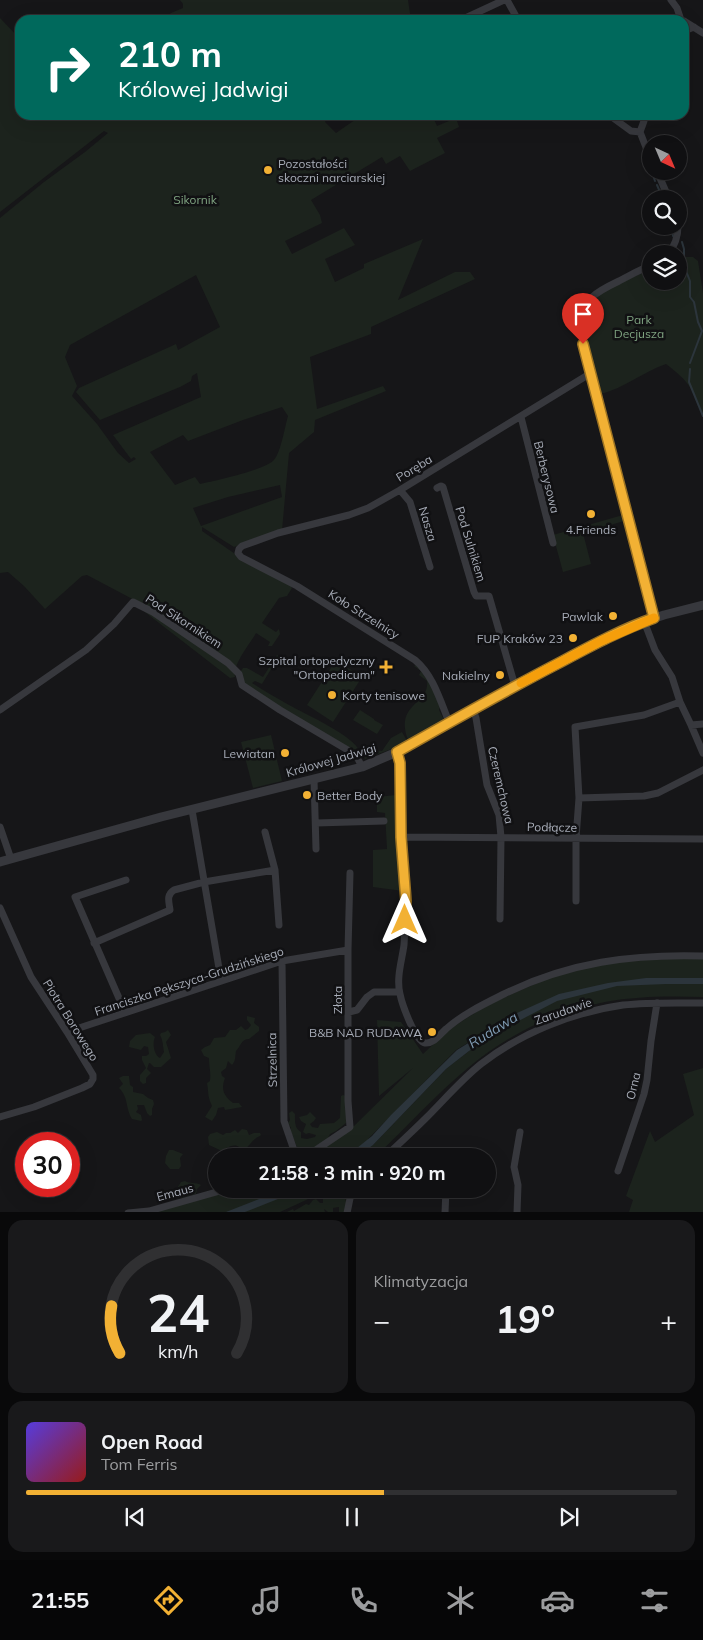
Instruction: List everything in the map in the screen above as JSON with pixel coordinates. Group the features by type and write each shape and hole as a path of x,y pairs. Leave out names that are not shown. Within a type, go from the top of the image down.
{"street":[{"path":"472,15 506,0 515,15"},
{"path":"671,0 680,15"},
{"path":"689,24 703,34"},
{"path":"689,29 694,27"},
{"path":"616,120 631,131 640,132"},
{"path":"642,137 640,132 644,120"},
{"path":"642,268 599,290 585,305 580,326 654,618"},
{"name":"Poręba","path":"238,553 242,546 278,533 349,515 368,508 591,373"},
{"name":"Berberysowa","path":"521,416 553,543"},
{"name":"Pod Sulnikiem","path":"437,488 441,486 443,488 474,592 476,596 489,596 515,686"},
{"name":"Nasza","path":"400,490 410,502 430,567"},
{"name":"Koło Strzelnicy","path":"238,553 241,557 297,586 415,660 430,677 449,722"},
{"name":"Pod Sikornikiem","path":"0,710 86,650 114,624 133,602 152,612 228,663 239,674 242,685 351,752 360,763"},
{"name":"Królowej Jadwigi","path":"0,862 314,779 397,752 515,686 601,641 644,621 703,605"},
{"path":"644,621 655,650 672,677 680,702 703,753"},
{"path":"576,901 576,838 579,798 576,727 644,715 680,702"},
{"name":"Czeremchowa","path":"473,709 487,785 499,815 500,919"},
{"path":"691,725 703,724"},
{"path":"397,752 400,763 401,837 406,901 399,992 405,1011 418,1039 428,1043 435,1040 465,1015 505,993 549,975 582,965 645,957 703,956"},
{"path":"579,798 651,795 703,770"},
{"path":"314,779 316,849"},
{"path":"192,810 221,980"},
{"path":"316,823 384,821"},
{"path":"0,827 11,859"},
{"path":"265,832 275,870 279,925"},
{"name":"Podłącze","path":"401,837 703,839"},
{"path":"94,943 170,910 168,897 172,891 204,882 275,870"},
{"name":"Złota","path":"319,1148 350,1127 348,1101 348,950 350,873"},
{"path":"125,1012 75,897 126,880"},
{"name":"Piotra Borowego","path":"0,908 31,977 93,1075 90,1084 82,1088 34,1107 0,1117"},
{"name":"Franciszka Pększyca-Grudzińskiego","path":"67,1032 282,961 348,950"},
{"name":"Strzelnica","path":"282,961 284,1121 293,1148"},
{"path":"349,1012 357,1010 367,997 374,992 399,992"},
{"name":"Zarudawie","path":"394,1148 467,1076 498,1052 549,1026 574,1017 614,1007 658,1003 703,1003"},
{"name":"Orna","path":"618,1171 644,1094 658,1003"},
{"path":"517,1212 518,1185 514,1167 520,1132"},
{"name":"Emaus","path":"128,1212 149,1211 208,1194"},
{"path":"347,1212 350,1198"},
{"path":"445,1212 446,1198"}],"green space":[{"path":"180,0 408,0 410,15 169,15 183,8"},
{"name":"Sikornik","path":"0,18 15,34 15,120 326,120 325,122 336,133 355,120 434,120 437,126 451,120 457,120 459,127 437,138 445,153 410,171 400,156 386,164 382,157 311,200 320,215 322,223 285,241 292,254 344,228 355,245 325,259 335,282 364,268 364,264 423,239 398,300 455,272 470,272 475,279 371,327 371,334 310,357 317,409 383,386 386,391 315,420 314,432 289,453 282,530 234,547 202,527 202,531 238,556 290,584 292,588 287,596 279,598 262,623 276,632 279,629 280,634 272,646 268,646 270,642 256,633 236,667 235,677 230,678 141,609 140,603 87,575 82,576 45,609 8,572 0,573 0,218 108,133 104,131 0,212","holes":["196,275 220,327 178,350 176,344 79,388 76,392 100,420 180,387 191,381 192,376 197,373 201,397 113,435 131,459 134,457 136,459 129,463 118,453 97,424 72,396 77,386 65,357 70,345","282,407 288,416 281,445 274,460 261,468 200,484 195,477 175,485 150,452 183,435 188,441","280,485 282,497 201,526 193,508 228,497"]},
{"name":"Park Decjusza","path":"687,257 693,257 698,261 703,293 703,415 697,398 689,386 680,375 666,364 618,388 601,394 588,346 585,320 593,300 613,287 642,273 642,290 687,290"},
{"path":"623,515 624,521 583,533 591,564 563,572 553,535"},
{"path":"277,655 279,656 262,684 255,681 252,683 340,732 356,746 360,752 358,755 243,684 240,672 243,668 247,668 263,677"},
{"name":"Korty tenisowe","path":"336,660 362,677 333,722 307,705"},
{"path":"416,665 430,680 443,720 408,740 405,719 409,711 423,695 427,681 419,675 421,671 414,666"},
{"path":"360,710 383,725 377,734 353,720"},
{"path":"402,732 407,741 365,759 364,757 371,747 369,752 372,754 375,750 382,751 391,738"},
{"path":"271,735 282,781 253,788 241,742"},
{"path":"396,795 403,891 373,887 373,850 387,849 385,813 377,812 377,797"},
{"path":"703,958 703,997 654,997 617,1000 568,1011 550,1018 516,1035 484,1055 445,1088 384,1148 321,1148 354,1126 413,1068 379,1096 377,1020 401,1022 423,1054 447,1031 487,1005 572,968 629,960","holes":["517,1013 518,1021 469,1051 446,1069 373,1145 368,1139 456,1050"]},
{"path":"247,1016 255,1018 254,1023 259,1027 259,1031 243,1041 236,1051 235,1060 232,1065 228,1061 226,1068 221,1072 225,1078 223,1089 225,1094 233,1103 239,1103 242,1107 225,1110 224,1107 218,1108 212,1121 205,1117 212,1106 207,1083 210,1081 209,1058 204,1056 201,1050 210,1045 214,1038 225,1037 230,1030 236,1030 241,1026 245,1030 248,1029 251,1025 247,1020"},
{"path":"168,1030 171,1035 166,1042 171,1058 161,1067 154,1067 149,1063 147,1069 151,1073 146,1078 146,1083 143,1084 140,1081 140,1075 146,1068 142,1056 149,1054 148,1047 144,1046 141,1050 129,1047 130,1041 136,1035 150,1033 155,1037 154,1049 160,1058 164,1052 160,1035"},
{"path":"703,1068 703,1212 629,1212 633,1200 626,1196 650,1131 655,1142 694,1115 683,1074"},
{"path":"129,1076 133,1092 143,1094 153,1100 152,1115 150,1116 147,1113 144,1105 137,1105 138,1109 136,1112 141,1115 142,1120 132,1119 126,1099 119,1088 123,1084 119,1078"},
{"path":"341,1096 346,1096 346,1123 330,1134 317,1147 297,1148 288,1123 290,1120 289,1113 292,1111 295,1114 295,1124 301,1132 301,1138 315,1137 316,1135 303,1132 306,1124 299,1117 310,1112 316,1118 310,1124 312,1127 318,1128 320,1124 334,1123 340,1118"},
{"path":"242,1129 247,1130 249,1135 260,1133 261,1135 247,1148 232,1146 216,1148 209,1145 208,1137 210,1134 217,1132 223,1135 235,1130 238,1133"},
{"path":"169,1150 183,1154 180,1158 181,1166 179,1169 170,1169 165,1163"},
{"path":"185,1181 201,1185 197,1189 196,1194 181,1198 179,1191 176,1190 181,1182"},
{"path":"208,1195 208,1198 310,1198 280,1212 142,1212"},
{"path":"323,1198 345,1198 345,1212 339,1212 339,1207 333,1208 333,1212 328,1212 324,1209 325,1212 287,1212 293,1209 294,1211 306,1204 309,1205 316,1199 323,1203"}],"water":[{"name":"Rudawa","path":"646,978 703,978 703,984 617,986 557,1001 503,1029 469,1051 446,1069 373,1145 369,1148 357,1148 372,1136 457,1050 517,1013 559,994 608,983"},
{"path":"262,1198 280,1198 245,1212 226,1212"}],"waterway":[{"path":"657,185 659,190"},
{"path":"682,242 684,266 690,281 690,297 694,302 702,331 690,363"},
{"path":"690,369 689,382 703,416"}],"slow traffic":[{"path":"521,683 631,626 654,618"}],"place":[{"name":"Pozostałości skoczni narciarskiej","path":"268,170"},
{"name":"4.Friends","path":"591,514"},
{"name":"Pawlak","path":"613,616"},
{"name":"FUP Kraków 23","path":"573,638"},
{"name":"Szpital ortopedyczny \"Ortopedicum\"","path":"386,667"},
{"name":"Nakielny","path":"500,675"},
{"name":"Korty tenisowe","path":"332,695"},
{"name":"Lewiatan","path":"285,753"},
{"name":"Better Body","path":"307,795"},
{"name":"B&B NAD RUDAWĄ","path":"432,1032"}],"route":[{"path":"405,920 406,901 401,837 400,763 397,752 583,650 631,626 654,618 583,344"}]}
